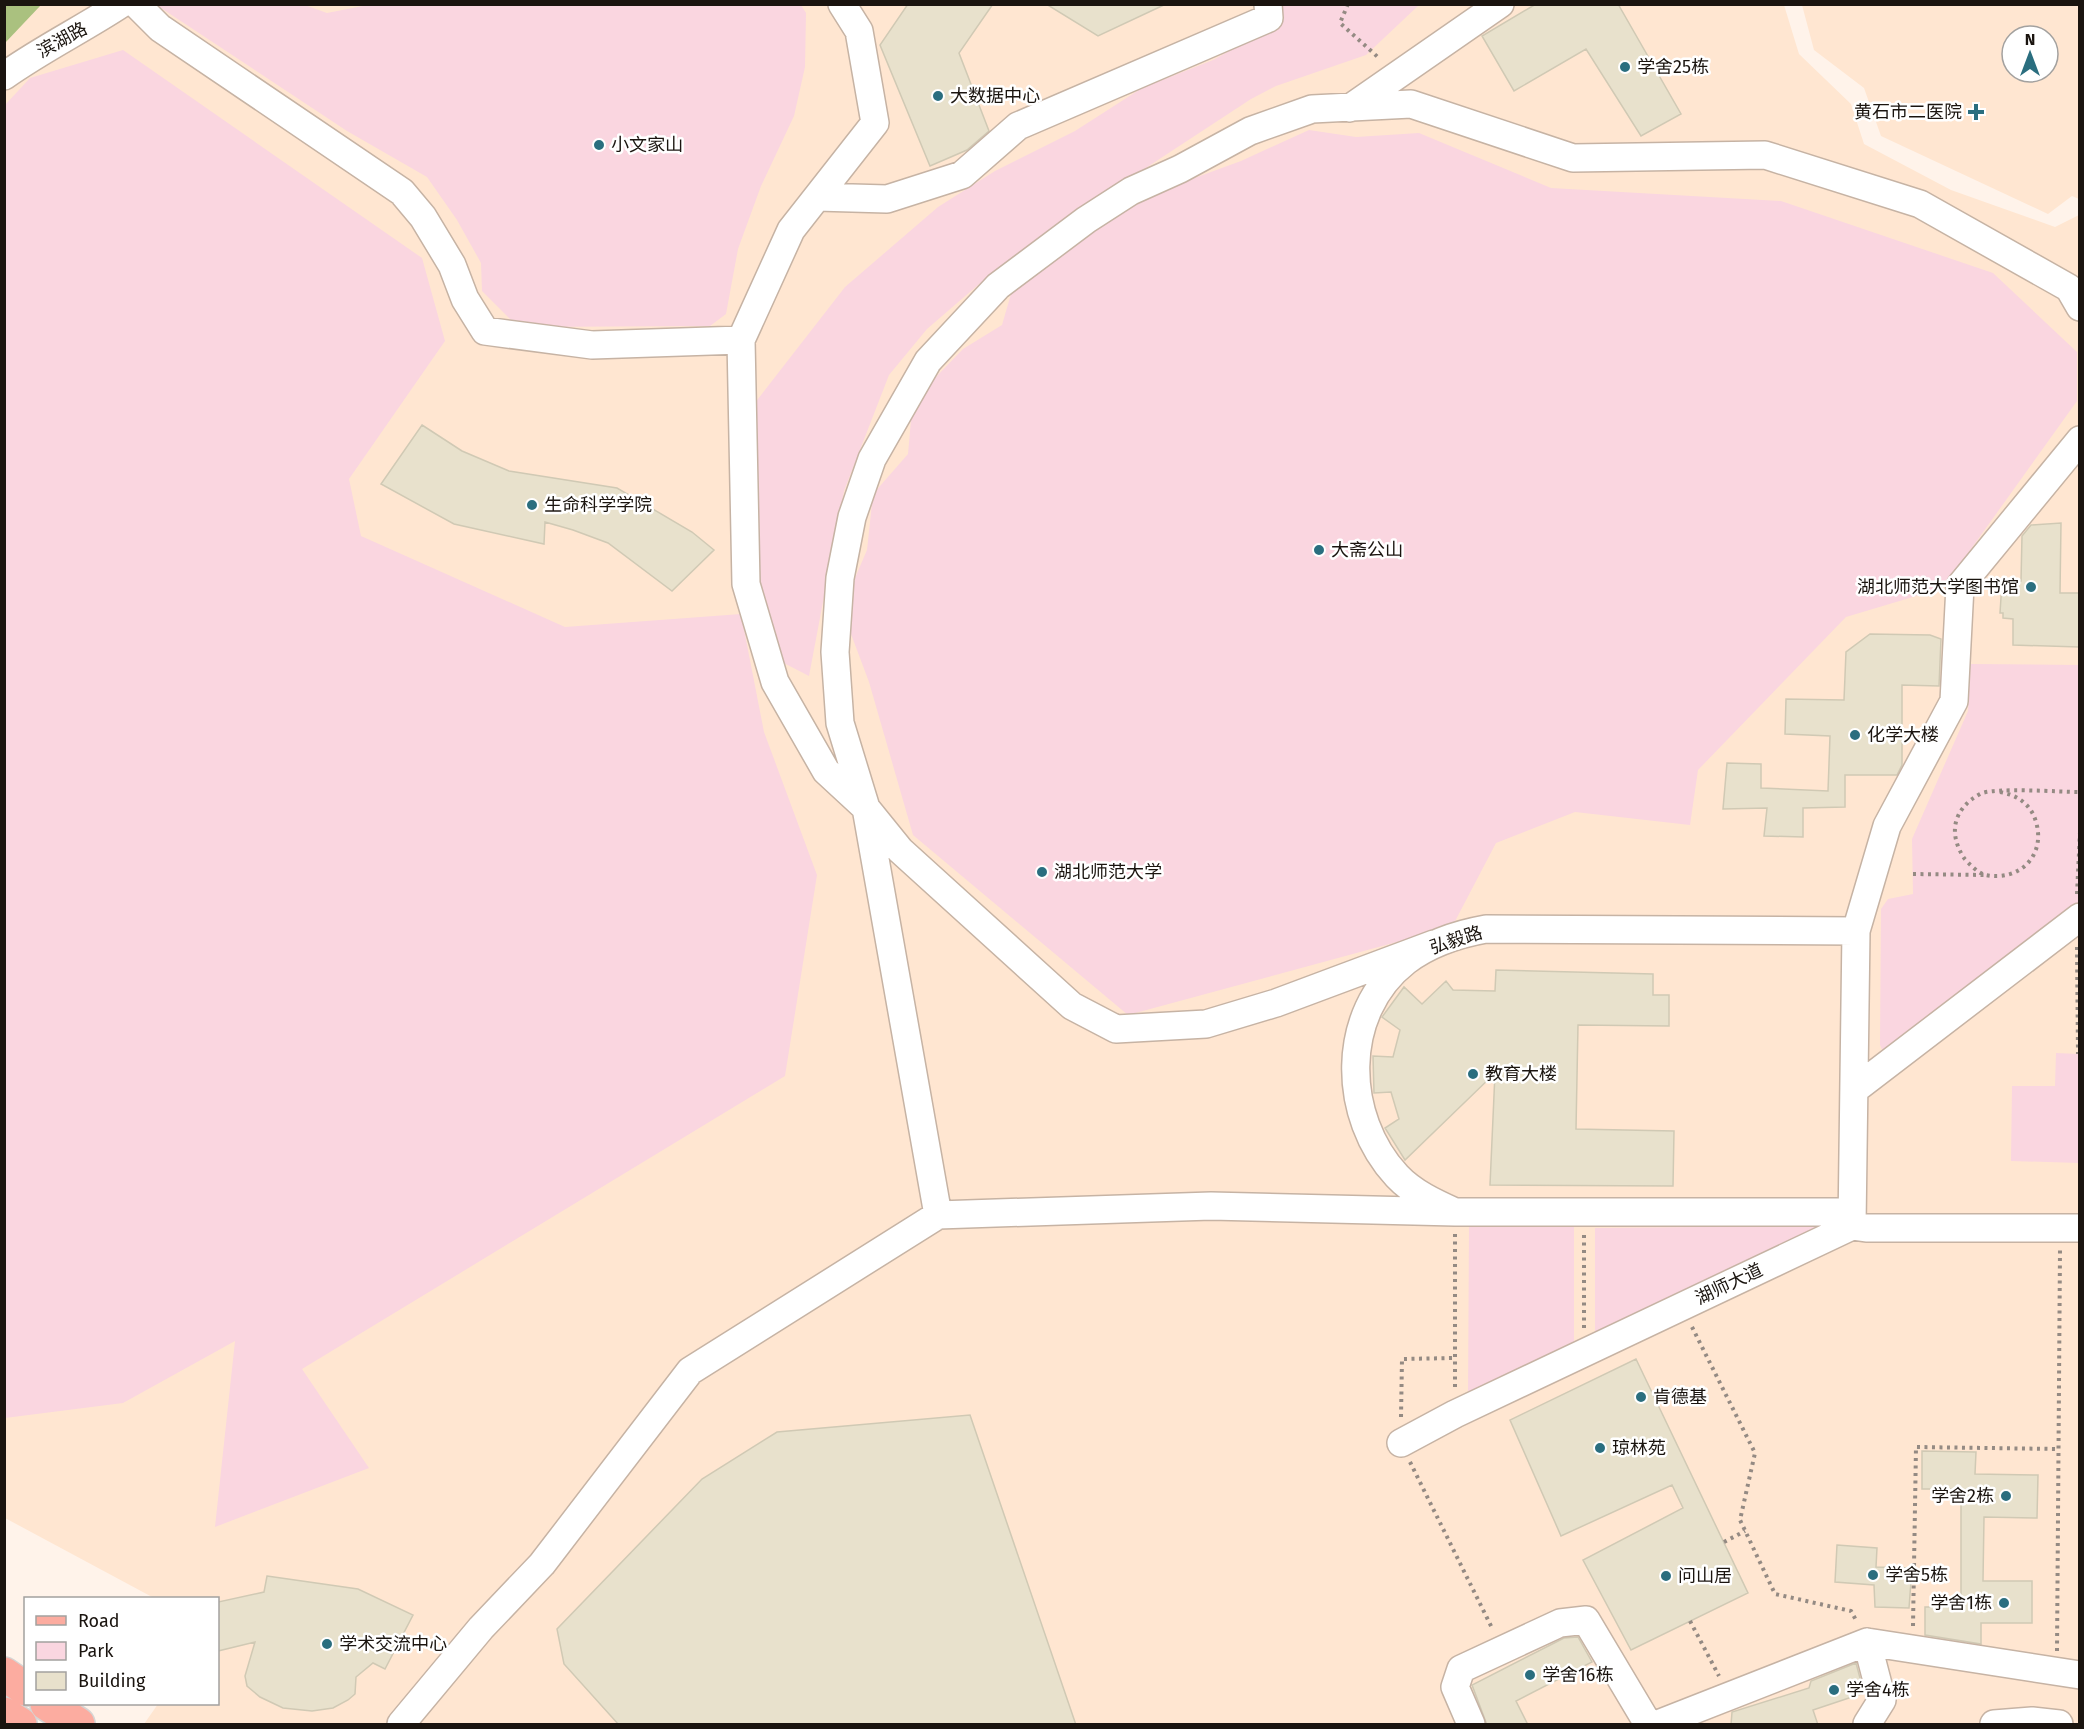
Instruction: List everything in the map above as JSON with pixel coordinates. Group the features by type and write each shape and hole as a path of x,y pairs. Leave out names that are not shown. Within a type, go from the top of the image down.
{"main road":[{"path":"4,1674 24,1688"},
{"path":"48,1705 78,1725"},
{"path":"4,1714 20,1725"}],"street":[{"path":"79,31 80,4"},
{"name":"滨湖路","path":"4,76 37,53 79,31 121,4"},
{"path":"136,4 160,28 402,192 423,217 452,265 465,299 485,331 592,345 741,340"},
{"path":"817,197 887,199 962,175 1018,126 1269,18 1268,4"},
{"path":"1349,109 1500,4"},
{"path":"851,9 859,31 875,123 791,230 741,340 746,584 775,682 826,771 866,808 900,850 1072,1006 1116,1029 1206,1024 1307,992 1434,944"},
{"path":"938,1215 866,808 840,723 835,652 840,578 852,517 872,459 928,361 998,286 1086,220 1131,190 1180,169 1250,131 1312,109 1349,109 1411,104 1573,158 1765,155 1920,204 2069,288 2079,307"},
{"path":"1852,1219 1856,931 1887,826 1954,700 1960,586 2079,440"},
{"path":"1854,1090 2079,917"},
{"name":"弘毅路","path":"1852,1219 1584,1212 1455,1212 1428,1199 1398,1178 1367,1133 1355,1088 1357,1042 1369,1008 1385,983 1406,961 1434,944 1486,929 1856,931"},
{"path":"401,1725 481,1628 542,1564 690,1371 938,1215 1211,1206 1455,1212"},
{"name":"湖师大道","path":"1401,1443 1455,1414 1682,1306 1852,1219 1866,1228 2070,1228"},
{"path":"1471,1725 1455,1687 1461,1669 1560,1623 1586,1620 1648,1725"},
{"path":"1867,1642 1882,1700 1867,1725"},
{"path":"1658,1725 1867,1642 2068,1672"},
{"path":"1994,1725 2032,1721 2059,1725"}],"path":[{"path":"1348,4 1340,23 1398,75"},
{"path":"1984,874 1968,864 1958,848 1953,831 1958,813 1966,801 1984,792 2079,792"},
{"path":"1913,874 2003,874 2026,867 2037,853 2040,835 2034,815 2022,800 2000,792"},
{"path":"1455,1212 1455,1414"},
{"path":"1584,1212 1584,1353"},
{"path":"2068,1672 2057,1449 2070,1228"},
{"path":"1682,1306 1755,1453 1740,1520 1775,1594 1851,1611"},
{"path":"1455,1358 1402,1359 1401,1443 1484,1611"},
{"path":"1913,1648 1912,1539 1916,1447 2057,1449"},
{"path":"1724,1542 1745,1532"},
{"path":"1690,1621 1712,1663"}],"shaded area":[{"path":"4,5 41,5 5,43"},
{"name":"湖北师范大学","path":"5,5 1784,5 1799,54 1851,104 1864,144 1951,190 2055,227 2079,215 2079,1724 144,1724 157,1705 219,1705 219,1597 152,1597 5,1518"},
{"name":"黄石市二医院","path":"1802,5 2079,5 2079,199 2072,196 2048,214 1881,136 1864,88 1814,50"}],"green space":[{"path":"160,4 302,4 327,13 373,4 801,5 806,13 805,67 794,116 761,186 738,249 726,314 710,326 518,327 482,291 481,263 457,220 427,177 347,131 158,6"},
{"path":"1275,5 1419,5 1366,55 1276,86 1251,99 1132,177 978,285 927,329 889,375 844,491 809,676 774,658 760,632 754,404 845,287 938,207 995,171 1075,131 1142,88 1213,60 1262,33"},
{"path":"123,50 422,258 445,341 349,479 361,536 565,627 741,614 764,732 817,875 785,1076 302,1369 369,1468 215,1527 235,1341 123,1403 5,1418 5,105 30,78"},
{"path":"1309,130 1356,137 1419,133 1551,188 1781,201 1993,273 2077,352 2077,401 1943,588 1846,617 1698,770 1690,825 1575,812 1496,843 1452,927 1128,1015 913,835 869,682 848,626 852,585 867,550 873,494 908,454 911,420 934,379 963,349 1002,325 1013,287 1043,270 1094,224 1137,199 1241,161"},
{"path":"1970,664 2079,665 2079,904 1885,1056 1880,1045 1881,909 1888,899 1913,894 1912,839 1968,711"},
{"path":"2056,1053 2079,1054 2079,1163 2011,1161 2012,1086 2055,1086"},
{"path":"1574,1224 1574,1343 1468,1399 1469,1225"},
{"path":"1821,1226 1815,1233 1595,1335 1595,1228"}],"building":[{"name":"大数据中心","path":"908,4 993,4 959,53 989,131 967,150 930,166 880,45"},
{"path":"1046,4 1166,4 1098,36"},
{"name":"学舍25栋","path":"1536,4 1618,4 1681,114 1641,136 1586,49 1514,91 1482,36"},
{"name":"生命科学学院","path":"422,425 462,451 509,471 617,488 692,532 714,550 672,591 608,543 573,530 545,522 544,544 454,524 381,484"},
{"name":"湖北师范大学图书馆","path":"2061,523 2060,593 2079,593 2079,647 2013,645 2013,619 2003,618 2003,613 2000,613 2002,582 2021,581 2022,536 2031,525"},
{"name":"化学大楼","path":"1870,634 1930,635 1941,639 1939,686 1902,685 1902,765 1897,775 1845,775 1845,807 1803,808 1803,837 1764,836 1767,808 1723,809 1727,763 1761,764 1761,788 1828,791 1830,736 1785,734 1786,699 1844,700 1846,652"},
{"name":"教育大楼","path":"1496,970 1653,974 1653,995 1669,995 1669,1026 1578,1025 1576,1129 1674,1131 1673,1186 1490,1185 1495,1073 1405,1160 1385,1128 1399,1119 1391,1092 1374,1093 1373,1056 1393,1057 1400,1030 1382,1017 1404,987 1422,1004 1446,981 1453,990 1495,991"},
{"path":"1636,1359 1748,1593 1631,1650 1583,1560 1683,1508 1672,1485 1561,1536 1510,1420"},
{"path":"970,1415 1076,1725 619,1725 564,1664 557,1629 702,1479 777,1432"},
{"path":"1922,1451 1976,1452 1975,1474 2038,1475 2037,1518 1984,1517 1983,1581 2032,1581 2032,1623 1981,1623 1981,1644 1925,1635 1925,1607 1961,1607 1961,1489 1922,1489"},
{"name":"学舍5栋","path":"1837,1545 1877,1548 1876,1567 1912,1568 1909,1608 1875,1607 1874,1585 1835,1582"},
{"name":"学术交流中心","path":"267,1576 358,1589 413,1615 385,1669 373,1663 356,1677 355,1694 348,1700 333,1708 312,1711 283,1708 260,1697 247,1686 245,1676 255,1642 219,1651 219,1602 264,1592"},
{"name":"学舍16栋","path":"1578,1637 1592,1662 1516,1701 1528,1725 1487,1725 1472,1685 1564,1638"},
{"name":"学舍4栋","path":"1856,1663 1864,1693 1813,1710 1818,1725 1731,1725 1732,1712 1809,1688 1811,1681"}],"place":[{"name":"学舍25栋","path":"1625,67"},
{"name":"大数据中心","path":"938,96"},
{"name":"黄石市二医院","path":"1976,112"},
{"name":"小文家山","path":"599,145"},
{"name":"生命科学学院","path":"532,505"},
{"name":"大斋公山","path":"1319,550"},
{"name":"湖北师范大学图书馆","path":"2031,587"},
{"name":"化学大楼","path":"1855,735"},
{"name":"湖北师范大学","path":"1042,872"},
{"name":"教育大楼","path":"1473,1074"},
{"name":"肯德基","path":"1641,1397"},
{"name":"琼林苑","path":"1600,1448"},
{"name":"学舍2栋","path":"2006,1496"},
{"name":"学舍5栋","path":"1873,1575"},
{"name":"问山居","path":"1666,1576"},
{"name":"学舍1栋","path":"2004,1603"},
{"name":"学术交流中心","path":"327,1644"},
{"name":"学舍16栋","path":"1530,1675"},
{"name":"学舍4栋","path":"1834,1690"}]}
